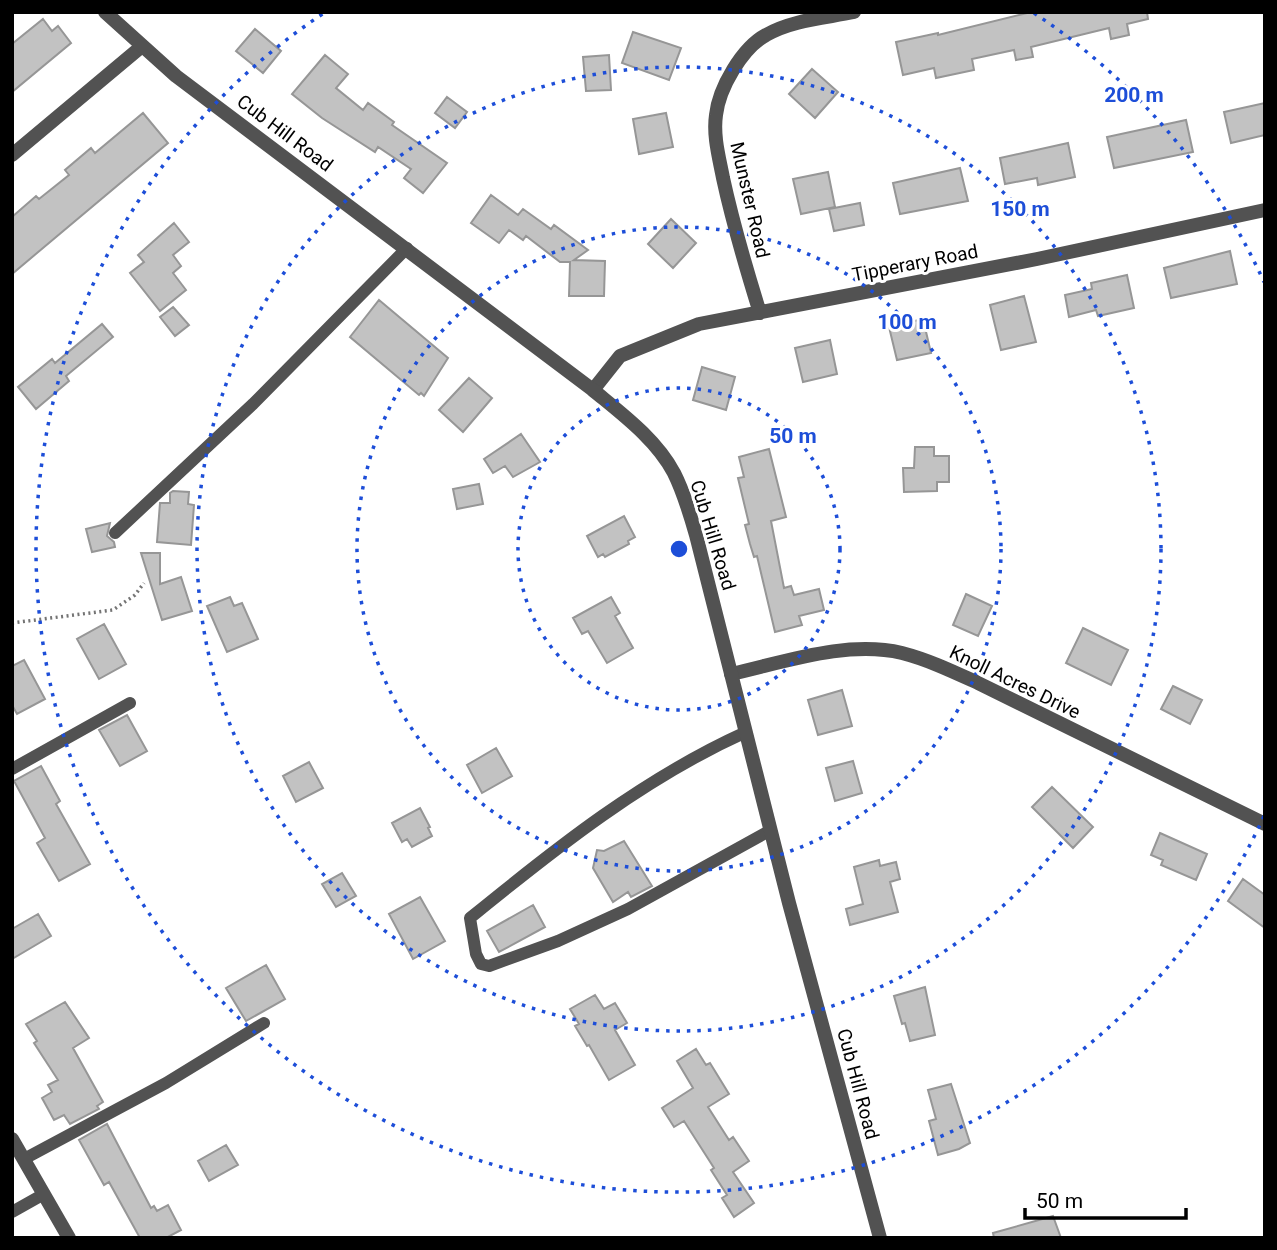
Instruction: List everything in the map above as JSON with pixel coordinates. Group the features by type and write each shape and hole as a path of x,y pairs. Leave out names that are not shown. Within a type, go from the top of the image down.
{"street":[{"name":"Cub Hill Road","path":"105,12 176,76 593,390 638,429 672,470 682,490 696,536 880,1238"},
{"name":"Munster Road","path":"760,313 735,233 715,138 716,113 720,99 732,72 748,48 766,34 799,23 854,12"},
{"path":"12,155 141,47"},
{"name":"Tipperary Road","path":"593,390 620,356 699,324 1010,264 1265,210"},
{"name":"Knoll Acres Drive","path":"731,674 849,650 901,653 946,668 978,683 1107,749 1265,824"},
{"path":"12,1139 69,1238"}],"lane":[{"path":"115,533 253,404 407,248"},
{"path":"12,769 130,702"},
{"path":"746,732 663,775 599,818 470,918 476,954 481,964 489,966 558,941 628,909 771,830"},
{"path":"24,1159 166,1083 264,1023"},
{"path":"12,1212 44,1194"}],"path":[{"path":"12,623 113,610 135,595 144,583"}],"building":[{"path":"1031,12 1147,12 1148,19 1127,24 1129,35 1111,39 1109,28 1031,47 1033,57 1016,60 1014,50 972,59 974,70 936,78 934,68 903,75 896,42 938,35"},
{"path":"43,19 52,31 58,26 71,43 12,92 12,44"},
{"path":"255,29 281,51 263,73 236,51"},
{"path":"633,32 681,48 669,80 622,63"},
{"path":"325,55 348,74 336,88 363,110 368,103 394,122 392,125 447,163 423,193 404,178 411,169 378,147 375,152 322,118 292,94"},
{"path":"609,55 611,90 586,91 583,57"},
{"path":"812,69 838,92 815,118 789,94"},
{"path":"447,97 467,112 455,128 435,113"},
{"path":"1265,103 1265,135 1231,143 1224,112"},
{"path":"143,113 168,143 12,274 12,217 36,196 39,199 69,175 65,170 91,148 95,153"},
{"path":"666,113 673,147 639,154 633,119"},
{"path":"1186,120 1193,152 1114,168 1107,137"},
{"path":"1068,143 1075,177 1038,185 1037,178 1005,184 1000,158"},
{"path":"960,168 968,201 900,214 893,183"},
{"path":"828,172 835,207 801,214 793,179"},
{"path":"491,195 518,215 523,209 551,229 554,225 588,250 574,260 605,261 604,296 569,296 570,262 560,262 526,236 523,240 509,230 499,243 471,223"},
{"path":"860,203 864,225 834,231 829,209"},
{"path":"671,219 696,243 673,268 648,244"},
{"path":"174,223 189,242 173,255 181,266 173,273 186,290 160,311 130,273 144,262 138,255"},
{"path":"1230,251 1237,284 1171,298 1164,268"},
{"path":"1127,275 1134,308 1098,316 1096,310 1069,317 1065,295 1092,289 1091,283"},
{"path":"1024,296 1036,342 1001,350 990,305"},
{"path":"379,300 448,358 424,396 421,393 419,395 350,337"},
{"path":"173,307 189,325 175,336 160,317"},
{"path":"923,319 931,353 897,360 889,327"},
{"path":"102,324 113,337 66,376 69,381 36,409 18,387 52,359 55,363"},
{"path":"830,340 837,374 803,382 795,348"},
{"path":"702,367 735,377 726,410 693,400"},
{"path":"469,378 492,398 463,432 439,410"},
{"path":"521,434 540,462 513,477 505,466 493,473 484,459"},
{"path":"915,447 934,447 934,456 949,456 949,482 937,482 937,491 904,492 903,468 914,468"},
{"path":"769,449 786,517 771,521 784,588 791,586 794,595 819,589 824,610 799,616 802,625 775,632 757,556 754,557 745,525 749,524 738,478 744,477 739,457"},
{"path":"479,484 483,504 457,509 453,489"},
{"path":"189,492 188,504 194,505 191,545 157,542 160,503 170,503 170,493"},
{"path":"624,516 635,537 628,541 629,544 605,557 603,554 598,557 587,536"},
{"path":"110,523 107,536 114,542 115,547 92,552 86,529"},
{"path":"141,553 160,553 160,584 181,577 192,611 162,620"},
{"path":"966,594 992,606 978,636 953,625"},
{"path":"230,597 234,606 242,603 258,639 227,652 207,606"},
{"path":"611,597 620,613 615,616 633,648 607,663 588,631 582,634 573,618"},
{"path":"104,624 126,664 99,679 77,639"},
{"path":"1083,628 1128,650 1111,685 1066,663"},
{"path":"24,660 45,699 17,714 12,705 12,666"},
{"path":"1173,686 1202,700 1190,724 1161,709"},
{"path":"842,690 852,726 818,735 808,700"},
{"path":"127,715 147,751 120,766 99,730"},
{"path":"496,748 512,776 482,793 467,765"},
{"path":"853,761 862,793 835,801 826,768"},
{"path":"309,762 323,788 296,802 283,776"},
{"path":"41,766 60,801 56,804 90,864 59,881 37,843 45,838 14,781"},
{"path":"1052,787 1093,827 1073,848 1032,807"},
{"path":"420,808 432,836 412,847 407,839 402,842 392,823"},
{"path":"1160,833 1207,854 1196,880 1161,865 1163,860 1151,855"},
{"path":"624,841 652,886 631,897 628,892 613,902 593,868 597,850 604,851"},
{"path":"879,860 880,866 896,862 900,879 890,882 898,912 850,925 846,909 863,904 854,867"},
{"path":"342,873 356,896 336,907 322,884"},
{"path":"1243,879 1265,895 1265,928 1228,901"},
{"path":"420,897 445,941 413,959 389,914"},
{"path":"533,905 545,927 499,952 487,931"},
{"path":"38,914 51,936 12,959 12,929"},
{"path":"266,965 285,999 246,1021 226,988"},
{"path":"925,987 935,1035 910,1041 894,996"},
{"path":"595,995 604,1009 615,1003 627,1023 615,1030 635,1065 609,1080 575,1026 579,1024 570,1009"},
{"path":"65,1002 89,1038 73,1048 103,1102 97,1106 99,1109 70,1124 64,1115 54,1120 42,1098 52,1092 48,1085 58,1080 34,1043 37,1041 26,1024"},
{"path":"696,1049 706,1065 710,1063 729,1094 708,1107 729,1140 733,1137 749,1161 733,1172 754,1203 734,1217 722,1198 727,1195 711,1170 714,1168 684,1121 674,1127 662,1108 693,1088 677,1061"},
{"path":"951,1084 970,1143 938,1155 929,1121 936,1119 928,1090"},
{"path":"107,1124 151,1208 154,1206 157,1211 168,1205 181,1230 166,1238 140,1238 109,1182 104,1185 79,1140"},
{"path":"226,1145 238,1165 209,1181 198,1161"},
{"path":"1053,1216 1061,1238 994,1238 993,1233"}]}
